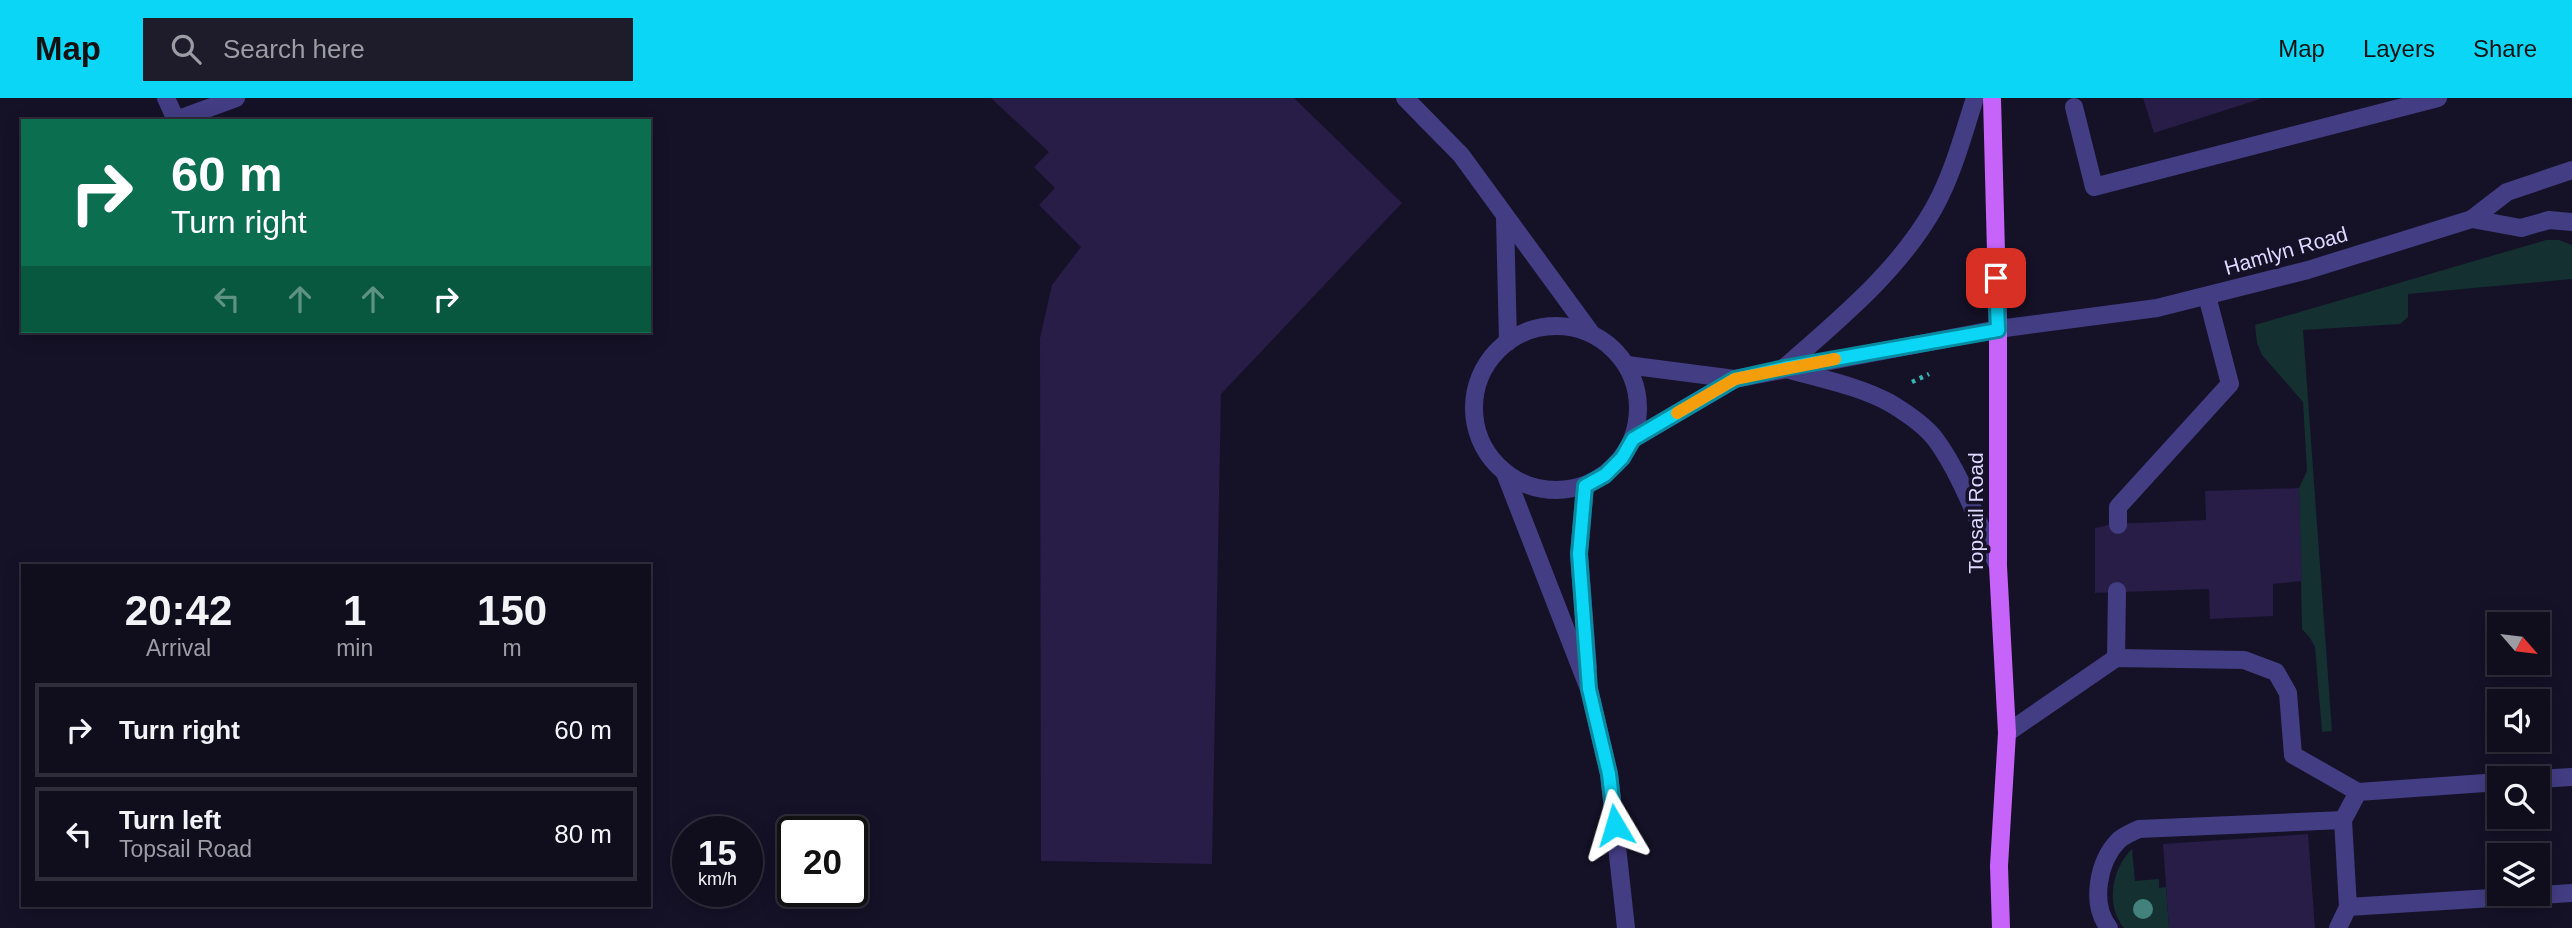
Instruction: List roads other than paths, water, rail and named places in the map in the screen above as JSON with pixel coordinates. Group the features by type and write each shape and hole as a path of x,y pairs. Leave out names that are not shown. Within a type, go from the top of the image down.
{"main road":[{"name":"Topsail Road","path":"1992,98 1998,330 1998,566 2007,733 1999,866 2001,928"}],"street":[{"path":"166,98 176,119"},
{"path":"179,119 236,98"},
{"path":"1405,98 1461,155 1591,333 1611,347 1627,365 1636,388 1638,414 1633,439 1622,458 1605,475 1585,486 1564,491 1523,484 1505,473 1489,456 1479,436 1474,416 1475,395 1481,374 1492,356 1527,331 1548,326 1570,327 1591,333"},
{"path":"1784,368 1849,311 1905,251 1933,209 1951,173 1975,98"},
{"path":"2074,107 2094,187 2438,98"},
{"name":"Hamlyn Road","path":"1735,379 1998,330 2157,308 2207,296 2308,270 2472,219 2507,192 2572,170"},
{"path":"1505,218 1508,342"},
{"path":"2472,219 2521,228 2549,220 2572,222"},
{"path":"2118,524 2118,507 2230,384 2207,296"},
{"path":"1627,365 1735,379"},
{"path":"1784,368 1857,389 1889,403 1935,439 1998,566"},
{"path":"1633,439 1735,379"},
{"path":"1505,473 1589,689 1609,774 1626,928"},
{"path":"1585,486 1579,554 1589,689"},
{"path":"2116,658 2117,591"},
{"path":"2007,733 2116,658 2244,660 2276,672 2288,694 2293,755 2358,792 2487,783"},
{"path":"2550,778 2572,777"},
{"path":"2338,928 2348,907 2343,820 2358,792"},
{"path":"2109,928 2100,917 2101,867 2113,847 2130,833 2139,829 2343,820"},
{"path":"2348,907 2572,893"}]}
